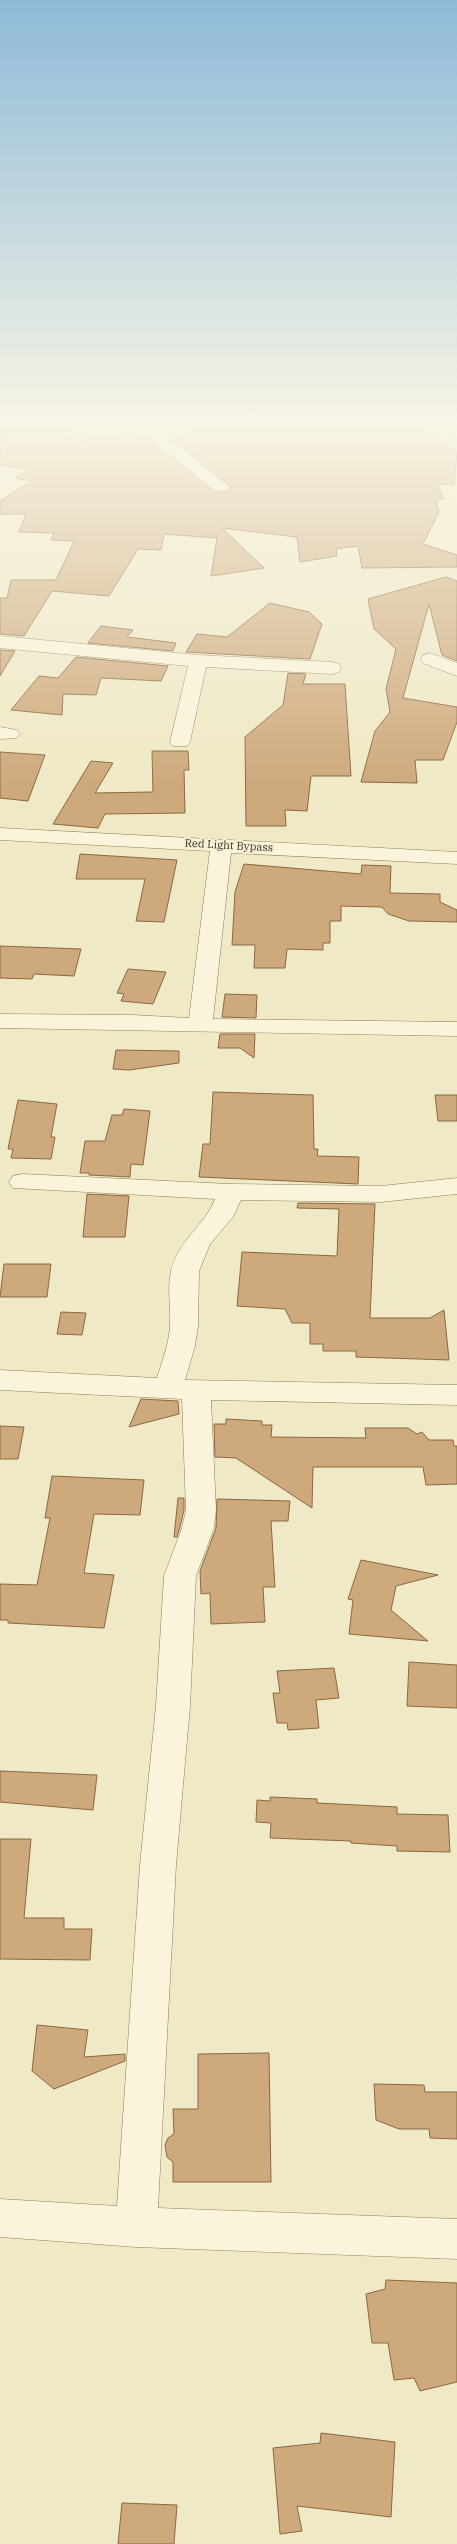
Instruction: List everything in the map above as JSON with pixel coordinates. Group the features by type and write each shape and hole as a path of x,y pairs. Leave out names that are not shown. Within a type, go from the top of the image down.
{"street":[{"path":"0,642 198,661 332,668"},
{"path":"430,659 457,670"},
{"path":"180,742 198,661"},
{"name":"Red Light Bypass","path":"0,834 457,858"},
{"path":"200,1026 221,845"},
{"path":"0,1021 457,1029"},
{"path":"22,1182 230,1192 381,1194 457,1186"},
{"path":"136,2227 158,1865 173,1706 180,1576 198,1528 201,1510 202,1486 182,1389 181,1346 184,1326 185,1271 198,1241 224,1211 230,1192"},
{"path":"0,1380 182,1389 457,1395"},
{"path":"0,2218 136,2227 457,2239"}],"building":[{"path":"72,546 162,546 161,550 138,549 109,596 52,591 24,636 0,634 0,598 7,598 11,580 56,580"},
{"path":"216,546 241,546 264,568 211,576"},
{"path":"298,546 428,546 457,555 457,567 362,568 358,546 336,549 337,556 300,562"},
{"path":"446,577 457,581 457,661 442,655 429,604 403,698 457,707 457,722 443,760 415,760 417,783 361,782 375,731 390,712 386,689 396,649 374,629 368,599"},
{"path":"270,603 309,612 322,624 310,659 186,652 197,634 227,637"},
{"path":"101,626 133,630 127,637 176,643 173,651 88,643"},
{"path":"0,650 15,651 0,676"},
{"path":"76,657 168,666 161,681 101,678 96,695 63,694 62,715 11,710 39,676 58,678"},
{"path":"288,673 306,674 303,684 345,684 351,776 311,776 307,811 285,810 286,826 246,826 245,737 283,705"},
{"path":"152,751 188,751 189,770 184,770 185,813 105,814 98,828 53,824 91,761 113,763 95,793 153,792"},
{"path":"0,752 45,755 28,801 0,798"},
{"path":"80,854 177,860 164,922 136,921 145,879 76,879"},
{"path":"244,864 361,874 362,865 391,866 390,893 440,894 440,902 457,910 457,922 409,921 388,914 382,907 341,906 341,921 330,921 330,943 323,943 323,950 287,949 285,968 254,968 255,945 232,945 235,892"},
{"path":"0,946 81,949 74,976 34,974 32,979 0,978"},
{"path":"128,969 166,972 153,1004 121,1001 124,994 117,993"},
{"path":"225,994 257,995 256,1018 222,1017"},
{"path":"220,1034 255,1034 254,1058 240,1048 218,1048"},
{"path":"116,1050 179,1051 179,1063 129,1070 113,1069"},
{"path":"213,1092 313,1095 314,1149 318,1149 317,1156 359,1157 358,1184 199,1177 203,1144 210,1144"},
{"path":"435,1095 457,1095 457,1121 438,1121"},
{"path":"18,1100 57,1104 51,1137 55,1137 51,1159 11,1158 13,1149 8,1149"},
{"path":"124,1109 150,1111 143,1165 131,1164 130,1177 80,1173 85,1141 105,1141 112,1115 122,1115"},
{"path":"87,1194 129,1196 125,1237 83,1237"},
{"path":"298,1203 375,1204 370,1318 430,1318 444,1310 449,1360 356,1357 356,1351 323,1351 323,1344 310,1344 310,1323 292,1323 285,1309 237,1306 242,1252 337,1256 339,1209 297,1208"},
{"path":"4,1264 51,1264 47,1297 0,1297"},
{"path":"61,1312 86,1313 82,1335 57,1334"},
{"path":"141,1399 178,1401 179,1414 129,1427"},
{"path":"226,1419 262,1421 262,1425 272,1425 271,1437 366,1438 365,1428 408,1428 417,1434 422,1432 429,1440 453,1440 454,1446 457,1446 457,1484 426,1485 423,1467 313,1467 312,1508 236,1458 215,1457 214,1424 226,1424"},
{"path":"0,1426 24,1427 18,1459 0,1459"},
{"path":"52,1476 144,1480 140,1515 94,1514 84,1573 114,1575 104,1628 8,1623 8,1620 0,1620 0,1584 37,1585 50,1518 45,1518"},
{"path":"178,1498 184,1498 184,1510 177,1537 174,1537"},
{"path":"217,1499 290,1501 288,1521 271,1521 275,1587 263,1587 265,1622 211,1624 210,1593 201,1594 200,1571 216,1528"},
{"path":"361,1560 438,1575 396,1586 391,1610 428,1641 349,1634 353,1600 348,1599"},
{"path":"409,1662 457,1665 457,1708 407,1706"},
{"path":"334,1668 339,1698 316,1700 319,1728 288,1730 287,1723 277,1723 273,1693 280,1693 277,1671"},
{"path":"0,1771 97,1775 93,1810 0,1802"},
{"path":"270,1797 317,1799 317,1803 397,1807 397,1814 448,1815 450,1852 397,1851 397,1846 351,1843 351,1841 270,1838 271,1823 256,1822 257,1800 270,1801"},
{"path":"0,1839 31,1839 24,1918 64,1918 64,1929 92,1929 90,1960 0,1959"},
{"path":"37,2025 88,2030 84,2057 125,2054 125,2061 54,2089 32,2071"},
{"path":"269,2053 271,2182 173,2182 173,2162 167,2157 165,2145 168,2138 174,2134 173,2109 198,2109 198,2054"},
{"path":"374,2084 424,2085 425,2092 457,2092 457,2139 430,2138 429,2129 399,2129 376,2120"},
{"path":"386,2280 457,2283 457,2382 420,2391 414,2378 394,2380 388,2343 372,2343 366,2294 385,2289"},
{"path":"321,2433 395,2442 391,2517 297,2506 302,2531 280,2534 273,2448 320,2443"},
{"path":"122,2503 177,2505 174,2544 118,2544"}]}
